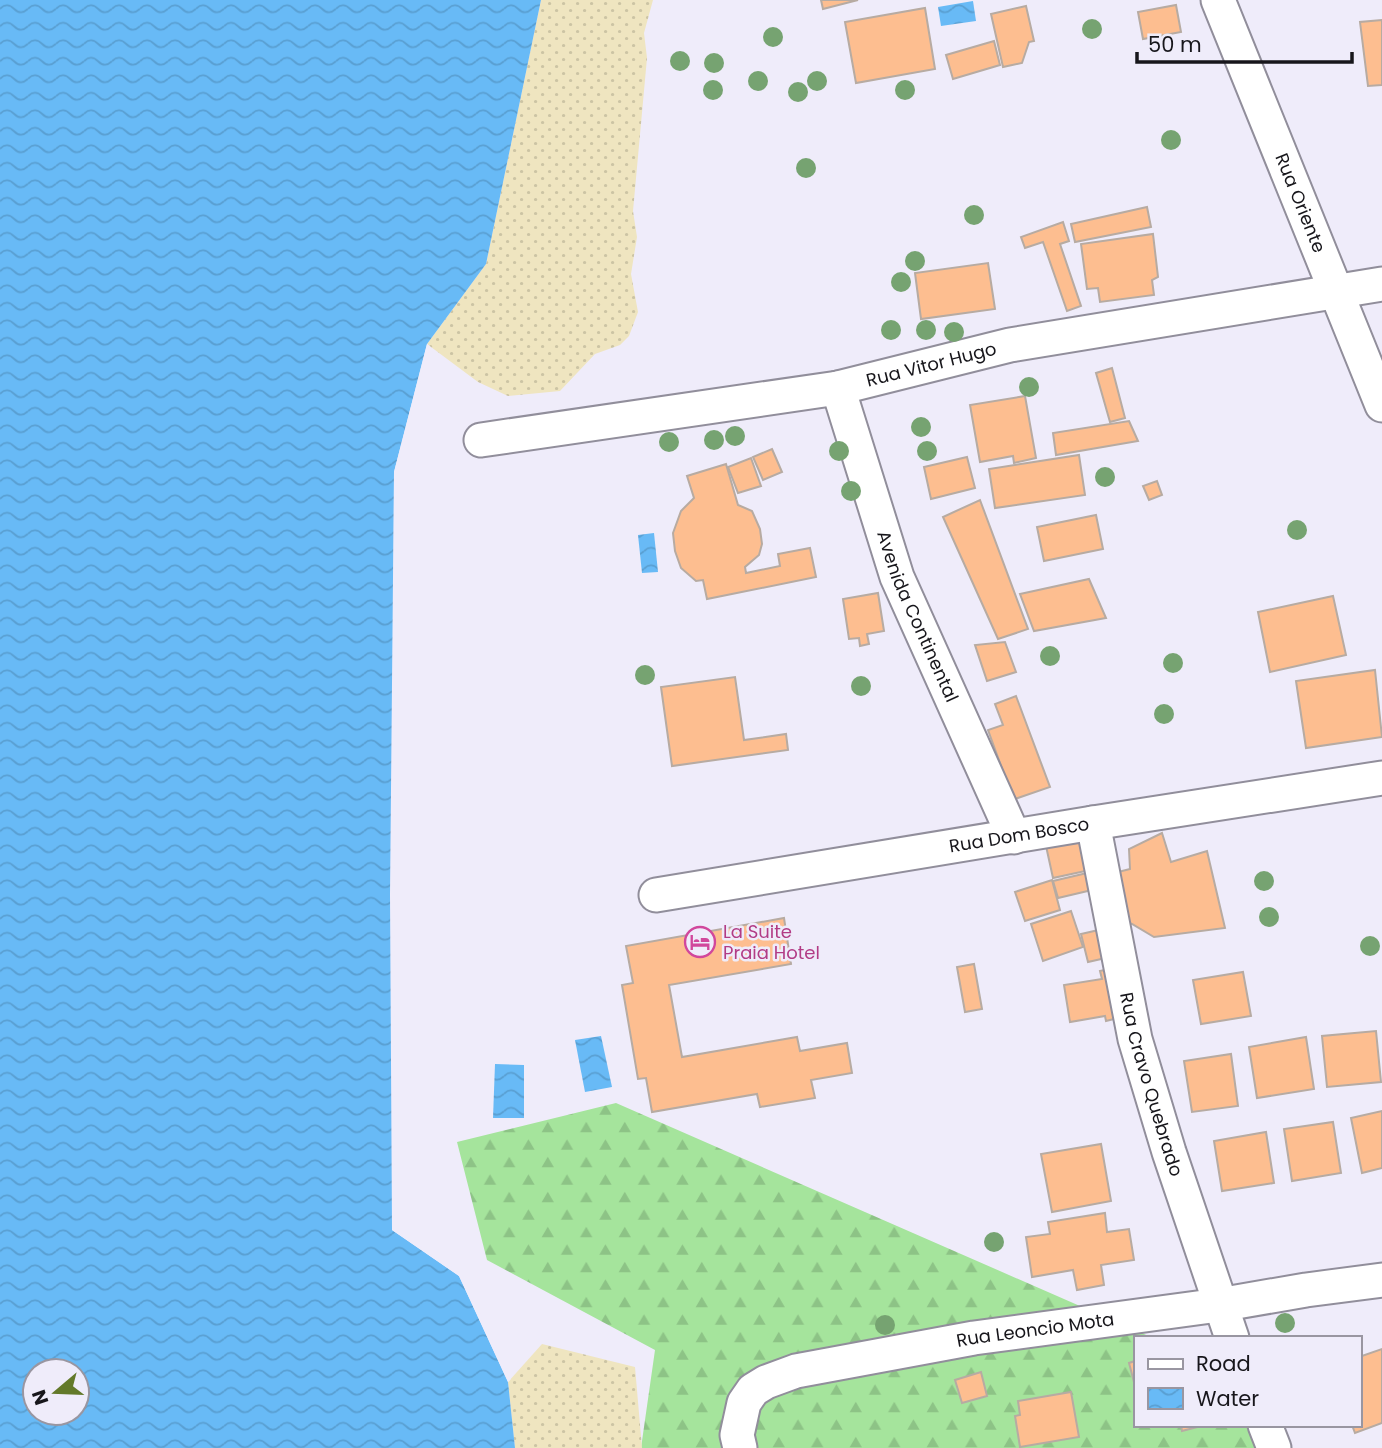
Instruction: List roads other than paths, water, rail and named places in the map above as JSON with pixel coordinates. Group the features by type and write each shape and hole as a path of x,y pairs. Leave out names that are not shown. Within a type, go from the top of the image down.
{"street":[{"name":"Rua Oriente","path":"1218,0 1382,405"},
{"name":"Rua Vitor Hugo","path":"481,440 838,388 1010,345 1382,284"},
{"name":"Avenida Continental","path":"838,388 897,577 1014,837"},
{"name":"Rua Dom Bosco","path":"656,895 1093,823 1382,779"},
{"name":"Rua Cravo Quebrado","path":"1093,823 1135,1039 1169,1152 1231,1336"},
{"name":"Rua Leoncio Mota","path":"740,1448 737,1435 739,1425 744,1404 753,1390 796,1371 974,1338 1382,1280"},
{"path":"1266,1427 1274,1448"}],"water":[{"path":"0,0 541,0 486,264 427,344 394,472 392,1230 459,1276 508,1382 515,1448 0,1448"},
{"path":"973,1 976,21 941,26 938,7"},
{"path":"654,533 658,572 642,573 638,535"},
{"path":"601,1036 612,1087 585,1092 575,1040"},
{"path":"495,1064 524,1065 524,1118 493,1118"}],"place":[{"name":"La Suite Praia Hotel","path":"700,942"}]}
